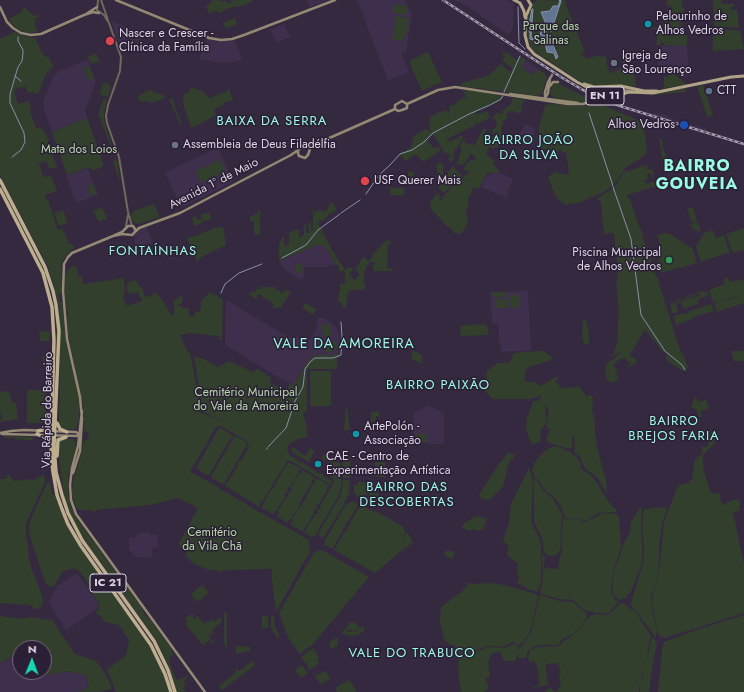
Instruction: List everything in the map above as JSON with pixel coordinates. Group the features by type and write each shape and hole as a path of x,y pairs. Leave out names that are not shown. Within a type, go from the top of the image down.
{"highway":[{"name":"Via Rápida do Barreiro","path":"0,180 40,257 53,291 58,318 51,451 57,495 68,524 81,546 151,646 165,674 171,692"},
{"name":"Via Rápida do Barreiro","path":"0,189 43,273 50,293 54,324 54,415"},
{"path":"37,433 47,428 54,415"},
{"path":"54,415 59,427 67,434 60,438 58,443 59,481"},
{"path":"37,433 47,438 51,451"},
{"name":"Via Rápida do Barreiro","path":"53,433 55,463 62,495 75,527 82,540 154,641 168,670 175,692"}],"main road":[{"path":"116,0 209,38 224,40 244,35 335,0"},
{"path":"514,0 520,3 522,7 526,9 529,8"},
{"path":"523,0 521,2 525,21"},
{"path":"525,21 531,3 528,0"},
{"path":"0,7 13,28 21,33 31,35 41,34 93,12 99,13"},
{"path":"84,15 97,7"},
{"name":"EN 11","path":"525,21 526,42 534,54 576,82 607,96 616,96 626,92 653,94 744,76"},
{"path":"545,99 548,80 551,76 549,89 551,97 559,100"},
{"path":"545,99 553,82 558,82"},
{"name":"EN 11","path":"576,82 594,87 616,86 653,91 671,90"},
{"name":"Avenida 1º de Maio","path":"135,232 143,226 180,213 303,148 395,109 398,111 407,108 407,104 438,90 451,87 583,104"},
{"path":"609,91 620,88 632,88"},
{"path":"609,91 621,90 637,92"},
{"name":"Avenida 1º de Maio","path":"498,93 537,97 568,104 583,104 592,101 609,91"},
{"path":"537,97 545,92"},
{"name":"Avenida 1º de Maio","path":"395,109 396,105 402,101 407,104"},
{"path":"291,155 305,158 312,145"},
{"path":"303,148 307,149 308,153"},
{"path":"298,156 299,150"},
{"path":"113,236 129,225 133,226 135,229 135,232 132,235 127,234 113,236 74,251 64,264 67,339 82,411 80,435 71,477 70,492 72,506 78,517 205,692"},
{"name":"Avenida 1º de Maio","path":"133,226 143,226"},
{"path":"126,227 125,232 127,234"},
{"path":"71,477 80,454 80,426 82,411"},
{"path":"0,433 18,430 37,433 67,434 74,432 80,426"},
{"path":"74,432 80,435"},
{"path":"67,434 77,440 78,446"},
{"path":"72,437 80,435"}],"street":[{"path":"100,0 96,10 104,16 109,23"},
{"path":"100,0 119,49 121,67 108,105 106,116 108,127 119,157 128,212 133,226"},
{"path":"97,7 101,5 104,7"},
{"path":"99,13 104,12 104,7"},
{"path":"126,227 128,212"}],"shaded area":[{"path":"307,0 328,0 309,7"},
{"path":"357,0 405,0 412,15 406,51 401,53 409,72 388,80"},
{"path":"454,0 507,0 514,3 513,27 509,35 463,4"},
{"path":"111,21 142,34 135,51 119,44"},
{"path":"284,24 290,37 276,43 270,30"},
{"path":"207,39 221,41 235,40 242,60 220,63 199,59"},
{"path":"661,45 687,46 689,74 686,77 682,77 667,67 658,65 658,49 661,48"},
{"path":"88,60 96,82 85,111 87,118 52,132 44,110 44,100 53,77 58,71"},
{"path":"526,60 538,69 534,73 529,73 520,67"},
{"path":"654,113 668,115 667,117 707,129 705,134 668,123 660,123 660,121 652,118"},
{"path":"525,124 535,128 533,145 524,145 519,139 518,136"},
{"path":"218,148 233,182 181,208 165,172"},
{"path":"88,168 98,195 76,203 66,176"},
{"path":"498,172 513,179 508,190 507,198 481,187 485,177"},
{"path":"147,227 153,244 135,247 135,235 139,229"},
{"path":"322,245 332,257 335,265 329,265 329,267 304,267 304,277 301,280 283,268 280,261 315,246"},
{"path":"528,291 531,351 501,352 498,323 492,323 490,292"},
{"path":"228,301 288,337 301,336 310,340 316,330 318,317 328,320 335,326 339,333 339,352 334,355 314,355 306,364 294,385 282,378 281,379 225,345 226,303"},
{"path":"428,405 444,414 444,442 442,444 413,443 414,413"},
{"path":"149,532 151,535 157,535 159,547 152,548 153,557 137,558 129,550 129,538 136,537 139,533"},
{"path":"77,573 98,603 98,608 66,630 49,601 57,586"},
{"path":"12,657 12,680 52,680 52,673 70,671 85,675 89,687 78,692 0,692 0,664"}],"green space":[{"path":"213,0 218,0 221,2 225,0 229,4 232,0 251,0 252,2 238,7 235,6 219,13 216,10 209,14 206,7"},
{"name":"Parque das Salinas","path":"538,0 566,1 565,3 585,52 581,53 582,55 588,59 599,55 600,57 606,56 610,74 624,67 633,66 636,86 597,86 586,84 534,51 528,42 526,35 527,21 529,11 534,2"},
{"path":"668,0 682,0 682,7 684,7 685,17 671,13 672,7 667,6 666,2"},
{"path":"713,0 721,0 722,4 734,4 734,7 730,7 730,10 737,10 739,28 714,26"},
{"path":"394,4 407,6 406,15 393,13"},
{"path":"26,7 34,16 37,14 39,17 35,19 35,25 38,32 29,33 21,31 14,26 9,19 23,11 22,9"},
{"path":"665,14 681,19 682,26 684,26 685,35 687,36 687,46 665,45 663,42 661,42 661,45 654,45 657,43 657,29 651,28 659,27 661,24 664,24"},
{"path":"396,16 409,18 406,37 404,37 403,41 392,40"},
{"path":"235,18 237,24 226,28 223,23"},
{"path":"712,28 740,31 744,49 713,51"},
{"path":"15,32 23,36 35,38 43,55 49,57 53,66 46,74 38,94 33,92 28,93 25,86 14,90 18,104 29,101 31,108 29,110 36,127 37,129 43,129 49,141 50,149 52,149 54,154 52,154 57,167 49,169 46,161 39,164 44,178 51,175 57,191 45,195 46,200 48,200 58,230 62,228 69,244 72,243 74,248 67,254 62,262 62,292 59,295 60,302 62,303 66,342 79,398 79,419 76,429 64,429 60,427 59,423 60,328 59,306 54,286 47,265 0,175 0,39"},
{"path":"631,50 632,62 623,64 621,55 627,54 629,61 631,59 628,51"},
{"path":"428,52 442,82 422,91 409,61"},
{"path":"503,52 517,60 520,56 526,60 521,67 529,73 533,74 538,69 546,75 547,78 542,94 537,96 461,86 461,83 488,76 501,64 510,72 513,69 502,60 505,57 502,53"},
{"path":"96,53 100,62 92,64 87,57"},
{"path":"89,66 94,78 88,80 83,68"},
{"path":"671,72 687,84 656,90 664,88 664,76 668,77"},
{"path":"104,82 111,85 108,97 99,94"},
{"path":"554,83 557,83 592,100 579,103 554,98 550,93"},
{"path":"703,85 713,115 707,117 697,86"},
{"path":"191,87 204,92 207,97 210,98 229,89 233,100 223,103 224,105 214,109 216,115 194,127 191,126 184,107 183,99 184,94 189,93"},
{"path":"686,88 686,92 654,95 656,94"},
{"path":"149,90 165,96 163,99 151,103 148,101 140,102 138,96"},
{"path":"468,90 503,97 500,101 476,112 477,115 487,111 490,117 488,119 480,122 480,124 477,122 475,126 447,139 450,142 462,135 463,137 457,149 454,149 453,161 450,162 448,157 450,158 451,155 444,152 433,134 428,142 434,148 439,147 440,151 424,162 416,155 412,156 407,161 402,158 403,155 400,157 398,155 411,148 413,138 417,134 426,129 430,132 429,118 445,110 450,114 449,106 457,104 457,101 465,97 467,99 463,91"},
{"path":"104,98 107,99 104,111 104,121 119,166 116,167 118,167 120,183 113,162 116,160 115,156 98,114"},
{"path":"172,98 182,125 181,126 169,99"},
{"path":"512,98 525,100 522,104 520,104 522,105 521,114 510,111 506,114 508,117 503,121 501,132 504,133 499,141 498,147 495,147 494,149 489,147 486,154 495,162 492,164 500,171 492,174 487,173 479,188 474,188 468,183 473,190 468,199 469,202 466,213 468,220 467,225 461,234 454,233 451,228 445,225 430,208 430,202 437,193 441,196 439,199 443,201 442,198 452,187 452,185 444,193 438,188 452,167 460,173 463,179 467,182 463,177 470,171 469,170 467,172 463,169 470,160 474,161 476,157 470,153 469,158 465,163 462,165 456,164 461,150 463,150 459,148 463,140 468,145 470,143 475,145 484,128 487,130 484,135 497,138 497,134 492,134 493,129 497,126 496,120 492,118 497,113 502,114 503,110 511,104"},
{"path":"596,102 644,123 647,151 644,156 625,168 610,188 582,202 566,205 555,195 548,177 555,172 566,175 569,173 566,152 562,153 561,149 559,152 539,148 538,144 539,127 544,108 546,105 550,104 582,106"},
{"name":"Mata dos Loios","path":"87,118 104,166 93,171 89,167 67,175 52,132"},
{"path":"659,138 662,139 669,164 664,165 661,152 663,148 661,151"},
{"path":"220,160 226,172 201,183 195,171"},
{"path":"437,163 443,163 443,175 437,175"},
{"path":"651,164 647,167 648,170 652,169 654,177 652,178 651,173 647,174 648,179 644,180 646,184 655,181 656,186 627,195 630,199 642,231 643,238 651,258 651,264 658,278 681,353 683,354 688,367 683,371 669,362 666,358 667,355 660,349 645,330 630,354 631,357 635,358 637,362 628,368 631,364 623,358 614,364 615,369 618,370 616,375 619,379 611,383 607,380 605,369 607,363 621,352 609,357 614,353 617,344 619,307 617,303 618,299 616,284 618,272 614,233 604,234 601,203 596,199 611,190 618,182 624,171 625,172"},
{"path":"408,171 414,172 414,184 408,184"},
{"path":"0,182 43,265 53,296 57,325 55,388 56,325 53,299 38,258 0,185"},
{"path":"93,184 97,194 91,196 87,186"},
{"path":"390,188 404,188 404,195 390,195"},
{"path":"330,203 333,203 337,210 329,214 318,223 332,250 345,270 350,267 353,269 349,275 355,280 360,274 355,270 363,257 369,261 374,253 388,239 392,244 388,244 387,268 393,269 393,271 373,271 375,262 369,262 369,265 366,265 366,270 364,270 364,284 366,284 365,289 350,290 346,308 342,306 341,302 337,301 340,284 345,284 345,271 339,271 339,265 335,265 332,257 325,247 322,245 315,246 279,261 279,244 282,238 284,237 284,246 289,244 289,233 297,229 299,230 299,237 302,237 302,235 304,235 304,225 306,224 306,233 309,233 308,223 311,222 311,230 313,230 314,215 311,209 314,207 312,209 314,213 318,210 326,212"},
{"path":"154,204 160,217 138,224 133,222 131,214 133,211"},
{"path":"102,207 107,219 99,222 93,211"},
{"path":"693,207 697,221 692,222 687,209"},
{"path":"63,210 68,223 59,226 54,213"},
{"path":"258,211 261,212 259,225 260,235 254,234 254,221 250,221 250,216 258,214"},
{"path":"210,213 211,220 202,221 202,223 194,226 192,217 196,216 197,220 202,219 201,214"},
{"path":"697,222 700,227 700,232 692,228 691,224"},
{"path":"223,227 226,245 205,255 197,261 187,238 199,235 213,228"},
{"path":"744,228 744,250 733,253 726,234"},
{"path":"713,230 716,238 724,235 730,253 701,262 696,247 704,233"},
{"path":"665,233 670,234 692,248 697,263 660,273 656,262 660,260 657,250 661,248 657,235"},
{"path":"296,264 302,264 302,273 295,273"},
{"path":"72,266 77,267 78,276 82,277 83,284 124,278 125,292 123,297 127,306 142,301 138,292 130,294 127,291 127,283 136,280 138,285 142,288 146,298 156,293 172,316 174,313 174,301 181,296 182,302 181,304 178,304 178,306 182,306 182,308 189,308 189,316 195,316 195,312 198,312 201,309 201,301 210,292 221,298 223,301 222,340 219,339 219,336 192,333 180,335 187,351 191,355 199,399 199,412 230,424 203,412 194,356 206,360 218,367 229,361 253,372 258,369 271,378 270,383 286,392 290,383 294,385 306,364 314,355 334,355 338,353 340,356 337,358 337,369 307,369 307,411 303,413 307,428 307,438 300,438 289,444 287,449 290,456 295,458 300,463 304,463 320,474 323,474 323,476 331,480 332,479 331,484 291,461 287,461 258,506 225,486 249,447 247,441 221,426 216,427 207,442 206,447 205,446 193,466 194,467 192,467 190,471 258,512 309,540 310,553 276,612 272,568 228,571 222,570 222,572 206,569 191,562 185,553 187,552 183,547 181,548 179,543 198,508 178,498 150,505 96,510 96,512 76,508 72,494 73,481 81,456 83,443 88,439 89,433 86,432 84,428 83,405 68,335 68,314 65,300 64,280 66,272"},
{"path":"727,277 729,282 742,279 744,283 744,303 717,312 714,303 719,302 713,302 709,290 725,284 724,279","holes":["740,295 729,300 719,302"]},
{"path":"261,287 275,287 275,290 280,290 280,293 284,293 285,289 291,292 281,307 272,308 274,304 259,294 256,299 247,294 256,292 256,289 261,289"},
{"path":"703,291 704,293 707,291 709,295 698,299 699,304 689,307 686,310 685,309 688,306 683,309 681,302 676,304 678,311 677,313 672,313 670,305 701,295 698,294 669,304"},
{"path":"492,292 507,292 507,297 493,298"},
{"path":"510,295 519,295 518,308 510,308"},
{"path":"507,299 508,308 495,308 495,300"},
{"path":"305,303 316,309 313,315 302,308"},
{"path":"710,304 712,305 714,311 693,317 694,318 676,325 674,316 686,313 688,316 687,312"},
{"path":"583,320 586,320 589,333 589,345 584,344 582,334"},
{"path":"329,323 332,336 325,338 321,326"},
{"path":"486,324 489,332 487,335 461,336 460,326"},
{"path":"39,331 50,332 49,341 40,341"},
{"path":"336,341 338,349 326,353 324,345"},
{"path":"412,350 422,355 422,363 412,360"},
{"path":"544,351 553,358 549,361 528,367 525,373 525,382 535,382 541,386 557,376 558,380 555,382 558,382 560,388 579,386 587,397 589,395 592,396 595,432 598,451 606,480 607,494 598,478 584,467 580,457 574,452 575,439 573,434 572,447 570,449 550,443 546,440 550,430 546,425 548,422 546,418 549,413 548,408 545,405 546,424 540,430 540,441 533,444 530,441 526,429 527,418 533,401 539,401 541,395 531,399 494,399 491,398 485,391 487,371 495,365 498,363 509,363 514,353"},
{"path":"731,351 744,351 744,361 734,361"},
{"path":"49,353 49,368 45,370 42,357"},
{"path":"310,371 331,371 331,406 310,406"},
{"path":"27,390 46,390 46,423 27,423"},
{"path":"9,391 12,403 16,402 18,419 0,422 2,419 0,410 0,392"},
{"path":"695,397 697,398 698,404 698,402 706,400 709,408 700,411 702,416 699,418 697,411 692,408"},
{"path":"347,408 350,430 344,430"},
{"path":"371,412 379,412 379,417 376,416 375,421 371,422"},
{"path":"219,428 233,436 208,476 196,468"},
{"path":"707,430 711,431 714,436 719,436 715,439 713,445 703,455 703,468 710,491 714,494 719,493 721,496 720,499 724,505 732,500 739,500 739,511 733,512 744,564 744,613 665,638 659,636 652,600 660,565 664,522 677,488 680,485 689,483 692,479 695,459 703,453 701,446 707,447 709,444 709,438 706,436"},
{"path":"416,434 427,434 427,442 416,442"},
{"path":"4,436 32,437 33,440 16,440 15,438 5,438 5,441"},
{"path":"235,436 246,442 247,445 224,484 222,484 211,478 211,476"},
{"path":"65,439 73,439 76,443 68,476 68,493 71,507 77,519 142,608 145,615 149,618 170,647 174,655 170,656 169,661 176,680 190,675 183,681 186,685 183,688 186,692 177,692 168,664 156,640 82,536 73,520 65,500 58,453 59,442"},
{"path":"556,446 570,452 576,457 580,462 581,469 591,475 617,512 598,513 587,520 565,518 562,508 556,499 544,489 534,476 532,470 537,459 547,449"},
{"path":"295,447 296,450 306,456 310,448 315,450 308,462 292,452 291,449"},
{"path":"508,453 515,454 514,458 511,459 508,465 503,487 489,500 482,499 479,495 496,468"},
{"path":"323,455 328,456 334,460 334,462 339,462 341,464 341,487 338,497 315,536 312,537 305,533 305,531 317,514 317,511 320,509 320,506 334,482 333,478 327,474 333,464 321,458"},
{"path":"343,456 350,456 350,478 343,478"},
{"path":"288,462 300,468 300,470 298,470 298,474 290,488 288,487 284,498 276,511 275,510 275,514 273,514 262,508 262,506 272,488 273,489 275,487 274,486"},
{"path":"375,462 385,462 385,477 375,477"},
{"path":"529,468 533,485 531,521 541,544 541,581 537,592 527,589 517,583 519,577 517,571 518,564 507,555 509,546 503,541 509,522 511,504"},
{"path":"302,470 315,479 312,480 312,483 302,498 303,499 299,503 300,505 287,523 276,515 278,515 278,511 286,497 288,497 288,494 292,490 291,488 299,474 302,473"},
{"path":"42,474 45,478 45,482 26,523 26,533 30,565 42,595 42,606 37,609 33,609 31,605 0,603 0,479 6,479 7,475 11,476 10,478 14,481 33,480 37,479 37,477 41,477"},
{"path":"534,477 543,490 553,499 561,512 561,546 559,552 555,556 549,556 544,552 542,538 534,521"},
{"path":"316,479 319,479 329,487 319,504 316,506 316,510 314,510 314,513 306,527 303,529 304,531 301,531 291,525 292,520 300,506 302,506 304,500 307,498 306,497"},
{"path":"343,480 350,480 349,493 342,508 323,538 318,534 341,495"},
{"path":"48,481 51,485 52,494 54,494 54,488 60,507 86,557 108,585 151,648 161,668 169,692 116,692 107,669 126,656 129,640 119,625 105,622 99,614 98,615 95,613 99,609 99,603 92,593 93,590 80,572 76,569 69,569 62,572 54,586 50,587 46,584 30,537 29,528 30,521"},
{"path":"358,482 365,482 371,488 370,493 363,495 361,499 355,494 354,490 354,485 358,485"},
{"path":"370,493 378,493 380,498 383,499 372,504 365,501 370,499 370,497 368,497"},
{"path":"352,501 358,505 348,522 345,524 345,527 343,528 333,548 325,545 325,540 345,506"},
{"path":"361,505 402,526 405,530 404,545 401,551 375,573 334,550 345,531 346,532 348,526 351,524 350,523 360,508 359,506"},
{"path":"665,507 667,509 662,523 659,546 659,565 655,586 651,597 653,616 657,630 656,638 632,608 631,602 643,564 644,545 642,529 644,509"},
{"path":"641,508 642,564 631,591 626,598 620,600 613,594 613,574 625,541 630,532 631,522"},
{"path":"604,513 617,514 619,518 621,547 613,572 611,592 614,599 619,602 610,612 603,614 584,610 573,600 560,599 541,594 543,577 542,553 545,557 544,568 558,569 562,552 563,519 581,520 584,522"},
{"path":"477,516 487,519 483,529 478,531 473,529 470,531 462,528 464,523"},
{"path":"406,532 411,538 412,543 402,551 404,545"},
{"path":"322,550 369,577 313,644 300,654 289,639 279,613 313,554"},
{"path":"446,550 455,552 452,559 445,556"},
{"path":"469,583 500,584 537,594 538,597 532,625 529,633 522,643 519,645 512,642 503,647 489,646 461,655 454,646 444,640 440,623 441,607 462,591"},
{"path":"202,585 209,593 197,602 191,594"},
{"path":"541,595 559,601 574,602 586,613 587,617 581,626 571,635 562,639 558,645 539,645 533,647 527,652 526,658 519,658 517,655 518,651 532,630 539,597"},
{"path":"622,602 637,614 651,636 647,660 652,637 657,642 649,692 640,692 640,682 639,692 555,692 559,690 558,688 561,686 559,675 561,672 558,663 546,664 546,667 544,667 546,668 548,685 531,688 540,684 536,663 532,661 530,662 528,659 530,650 539,647 559,646 582,626 589,617 595,614 610,614"},
{"path":"192,613 194,616 192,617 194,618 185,623 187,621 186,617 190,617"},
{"path":"224,613 227,613 227,651 224,643"},
{"path":"271,615 274,616 275,627 280,636 277,638 271,628"},
{"path":"744,615 744,692 658,692 664,642"},
{"path":"0,616 22,619 30,617 52,620 75,654 97,662 111,685 111,689 100,692 78,692 89,687 86,677 79,673 72,673 70,671 52,674 52,640 12,640 12,656 0,663"},
{"path":"198,616 203,623 212,620 214,622 221,617 221,623 213,629 213,634 209,635 210,639 214,642 212,644 209,640 203,645 186,625"},
{"path":"262,616 268,616 268,628 262,628"},
{"path":"350,622 354,622 360,628 353,631 345,629"},
{"path":"364,625 364,631 358,635 349,636 342,633 344,629 349,632 356,631"},
{"path":"337,637 337,646 328,649 330,642"},
{"path":"515,644 519,647 516,662 504,661 500,652 491,654 488,662 490,677 485,678 489,688 484,692 461,692 458,657 490,647 504,648"},
{"path":"236,646 250,647 250,651 236,654"},
{"path":"313,648 319,658 317,660 319,663 310,670 301,657"},
{"path":"252,661 255,665 222,690 219,686 236,672 236,667 239,671"},
{"path":"302,665 308,673 301,678 295,670"},
{"path":"312,670 316,675 326,671 330,679 320,684"},
{"path":"349,680 357,692 337,692 335,688"},
{"path":"551,688 555,692 546,692 547,689"}],"water":[{"path":"559,0 561,1 551,32 547,25 544,26 547,33 543,34 547,35 547,37 543,38 548,39 547,42 549,43 551,40 558,57 556,59 554,53 547,52 545,42 540,43 539,40 530,39 529,24 533,9 531,36 533,39 540,36 542,26 546,24 541,12 550,11 553,6 558,6"}],"waterway":[{"path":"518,7 519,43 525,49"},
{"path":"12,157 21,150 25,142 24,133 10,103 10,94 18,67 22,61 23,53 18,37"},
{"path":"504,92 520,56"},
{"path":"15,76 21,81"},
{"path":"366,194 379,175 400,154 412,150 424,142 433,133 490,105 501,99 503,96"},
{"path":"589,113 613,186"},
{"path":"613,187 631,239 641,315 665,351 682,365 685,370"},
{"path":"341,213 360,200"},
{"path":"282,258 306,245 318,230 340,214"},
{"path":"221,293 225,284 239,273 262,264"},
{"path":"268,447 286,428 295,401 303,387 305,369 310,362 315,358 333,358 341,355 341,322"}],"railway":[{"path":"443,0 583,90 620,106 744,144"}],"place":[{"name":"Pelourinho de Alhos Vedros","path":"648,24"},
{"name":"Nascer e Crescer - Clínica da Família","path":"110,41"},
{"name":"Igreja de São Lourenço","path":"614,63"},
{"name":"CTT","path":"709,91"},
{"name":"Alhos Vedros","path":"684,125"},
{"name":"Assembleia de Deus Filadélfia","path":"175,145"},
{"name":"USF Querer Mais","path":"365,181"},
{"name":"Piscina Municipal de Alhos Vedros","path":"669,260"},
{"name":"ArtePolón - Associação","path":"356,434"},
{"name":"CAE - Centro de Experimentação Artística","path":"318,464"}],"district":[{"name":"BAIXA DA SERRA","path":"272,122"},
{"name":"BAIRRO JOÃO DA SILVA","path":"529,148"},
{"name":"BAIRRO GOUVEIA","path":"697,176"},
{"name":"FONTAÍNHAS","path":"153,252"},
{"name":"VALE DA AMOREIRA","path":"344,345"},
{"name":"BAIRRO PAIXÃO","path":"438,386"},
{"name":"BAIRRO BREJOS FARIA","path":"674,430"},
{"name":"BAIRRO DAS DESCOBERTAS","path":"407,496"},
{"name":"VALE DO TRABUCO","path":"412,654"}],"park label":[{"name":"Cemitério Municipal do Vale da Amoreira","path":"246,400"},
{"name":"Cemitério da Vila Chã","path":"212,540"}]}
